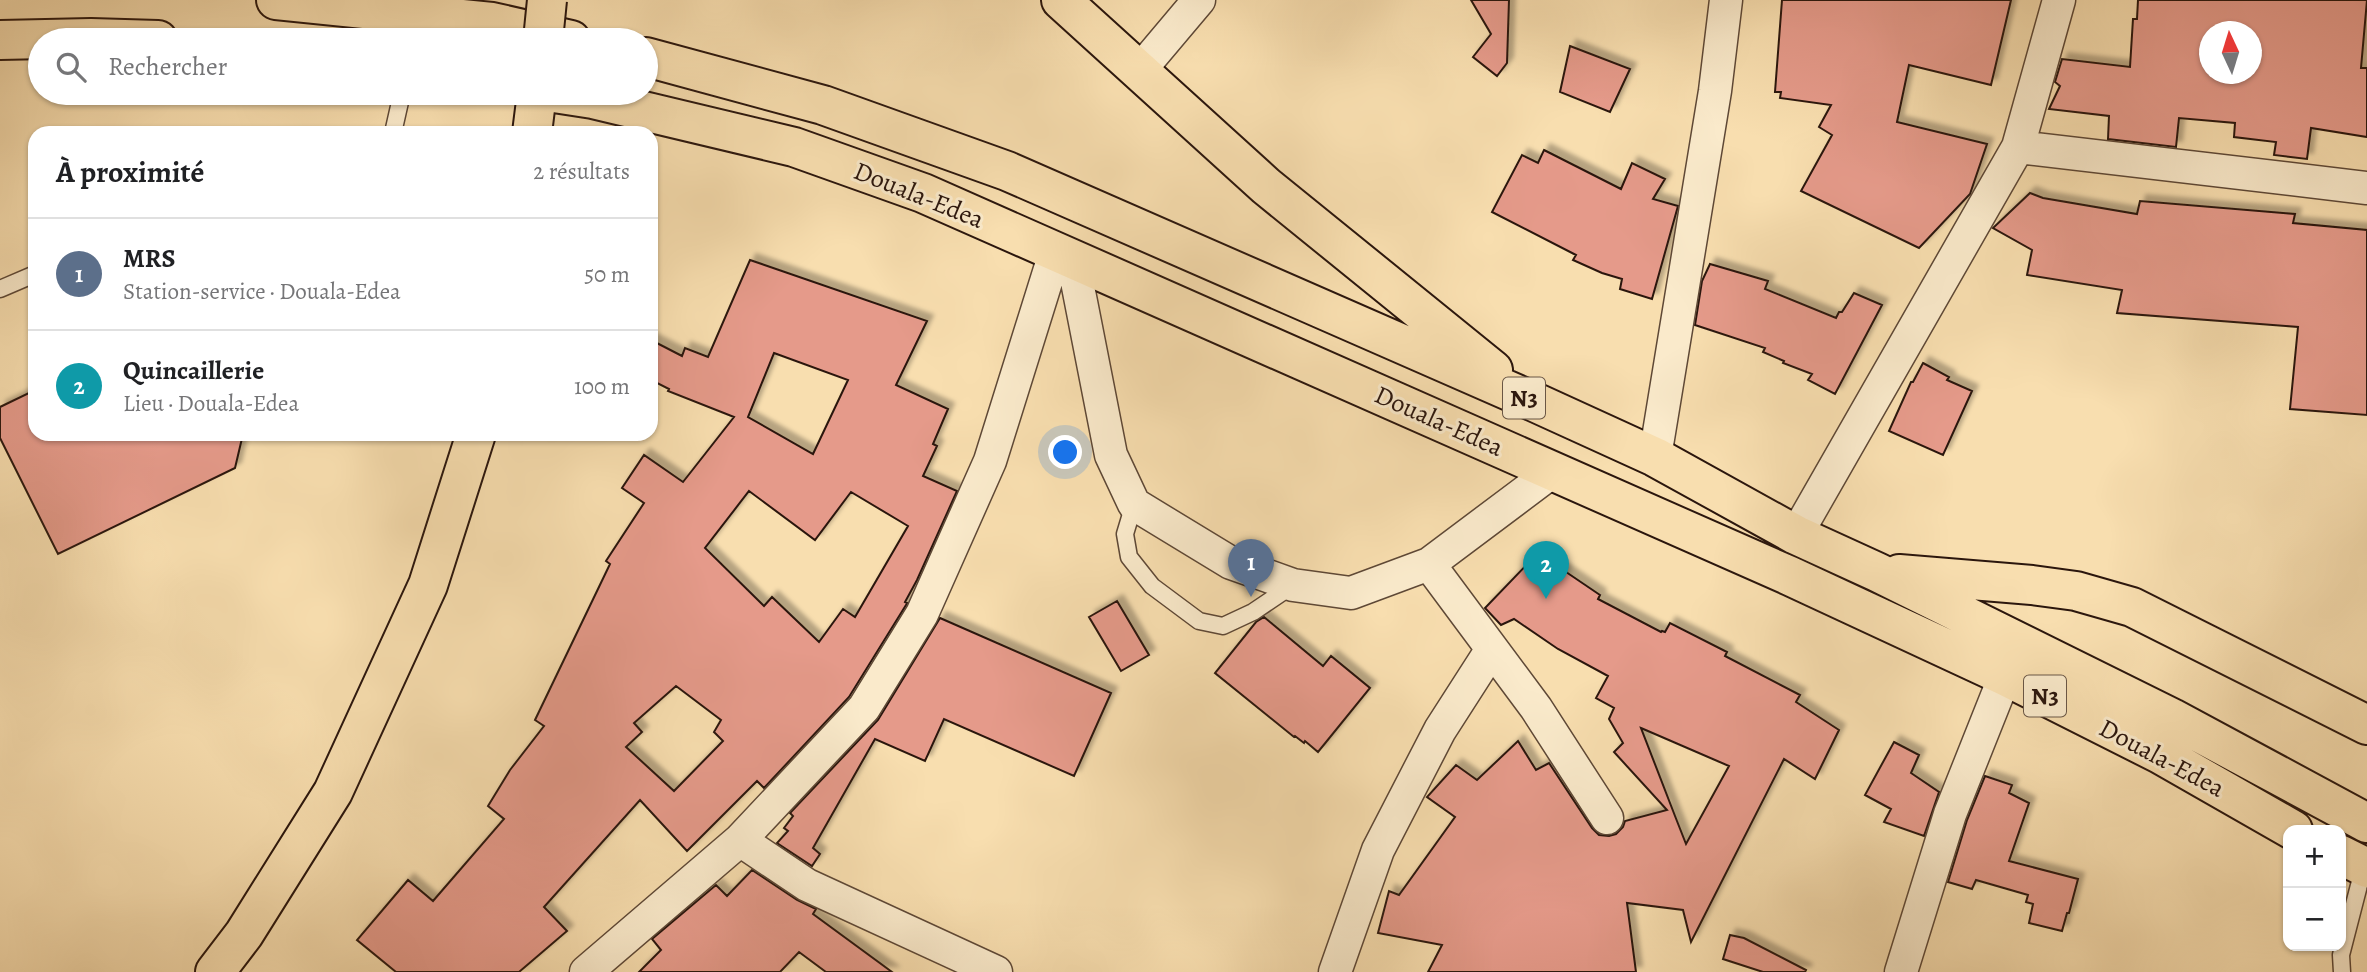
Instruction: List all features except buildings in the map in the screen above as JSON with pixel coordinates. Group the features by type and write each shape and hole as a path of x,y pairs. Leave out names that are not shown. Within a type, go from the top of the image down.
{"highway":[{"path":"276,0 492,22 518,28"},
{"path":"544,28 547,0"},
{"path":"1061,0 1266,186 1530,400"},
{"path":"0,40 28,39"},
{"path":"0,59 28,58"},
{"name":"Douala-Edea","path":"658,60 824,105 1007,171 1530,400 1655,457 1796,535 1877,572 2172,719 2367,823"},
{"path":"533,126 536,105"},
{"name":"Douala-Edea","path":"618,105 794,147 923,193 1790,576 2005,676 2160,754 2284,825"},
{"path":"215,972 244,934 333,792 428,585 474,441"},
{"path":"1877,572 2076,591 2132,607 2367,725"}],"street":[{"path":"1140,70 1199,0"},
{"path":"1655,457 1716,91 1726,0"},
{"path":"1796,535 2018,147 2059,0"},
{"path":"2018,147 2367,188"},
{"path":"1064,257 1111,454 1133,505 1231,564 1293,585 1351,593 1429,564 1553,471"},
{"path":"586,972 740,840 864,708 922,614 990,461 1064,257"},
{"path":"1429,564 1536,708 1607,818"},
{"path":"1335,972 1378,850 1440,730 1492,649"},
{"path":"1901,972 1950,814 2005,676"},
{"path":"740,840 807,886 996,972"}],"lane":[{"path":"395,126 399,105"},
{"path":"0,289 28,277"},
{"path":"1133,505 1125,534 1129,557 1152,586 1199,621 1223,626 1253,612 1293,585"},
{"path":"2342,972 2341,955 2357,863"}],"place":[{"name":"MRS","path":"1251,597"},
{"name":"Quincaillerie","path":"1546,599"}]}
